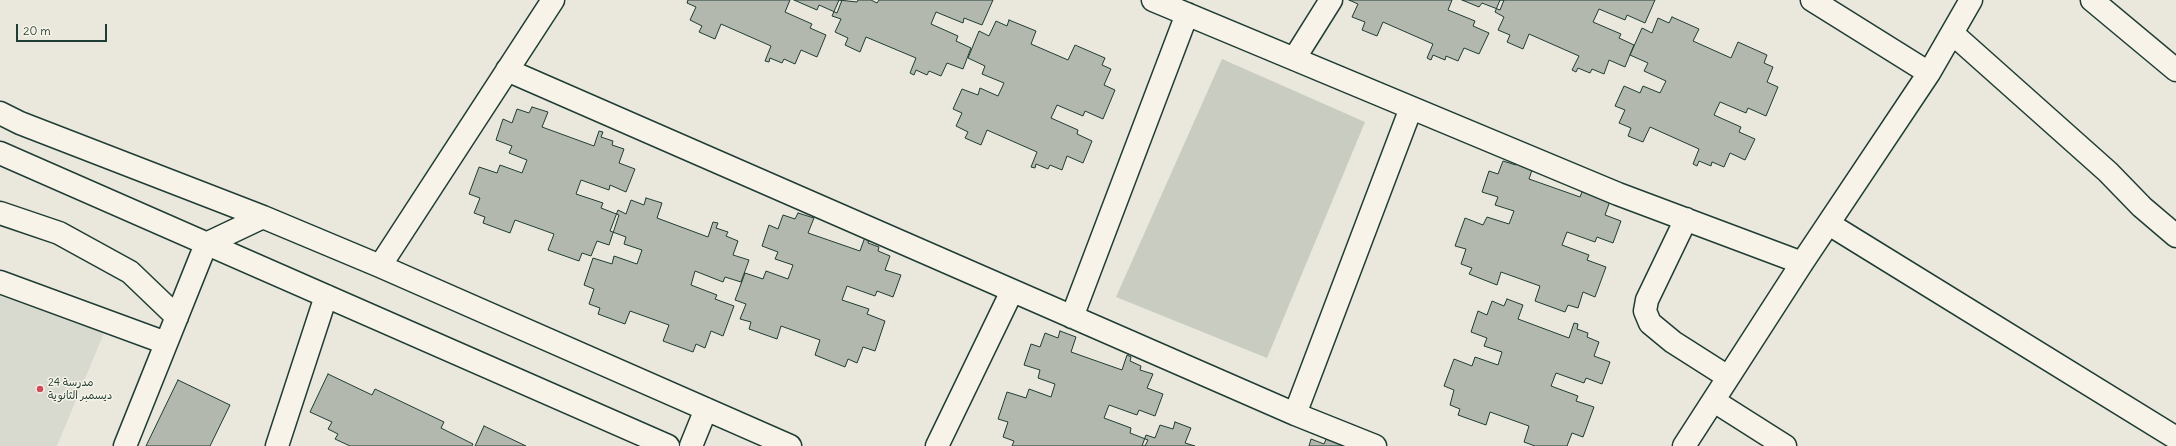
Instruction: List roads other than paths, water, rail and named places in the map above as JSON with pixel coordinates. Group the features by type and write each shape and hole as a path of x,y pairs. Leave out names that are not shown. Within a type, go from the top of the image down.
{"street":[{"path":"380,266 553,0"},
{"path":"1153,0 1618,194 1802,263"},
{"path":"1294,59 1331,0"},
{"path":"1812,0 1929,73"},
{"path":"1684,446 1802,263 1929,73 1971,0"},
{"path":"2092,0 2176,70"},
{"path":"1072,317 1188,14"},
{"path":"1952,33 2108,172 2142,207 2176,236"},
{"path":"507,70 1295,414 1376,446"},
{"path":"1295,414 1411,108"},
{"path":"0,113 20,123 263,217 380,266 790,446"},
{"path":"0,153 668,446"},
{"path":"0,213 59,233 130,272 177,317"},
{"path":"125,446 206,244 263,217"},
{"path":"1686,219 1646,300 1645,311 1650,323 1672,342 1728,377"},
{"path":"1828,224 2176,438"},
{"path":"0,282 166,343"},
{"path":"937,446 1012,291"},
{"path":"277,446 326,296"},
{"path":"1714,401 1785,446"},
{"path":"691,446 706,409"}],"place":[{"name":"مدرسة 24 ديسمبر الثانوية","path":"40,389"}]}
